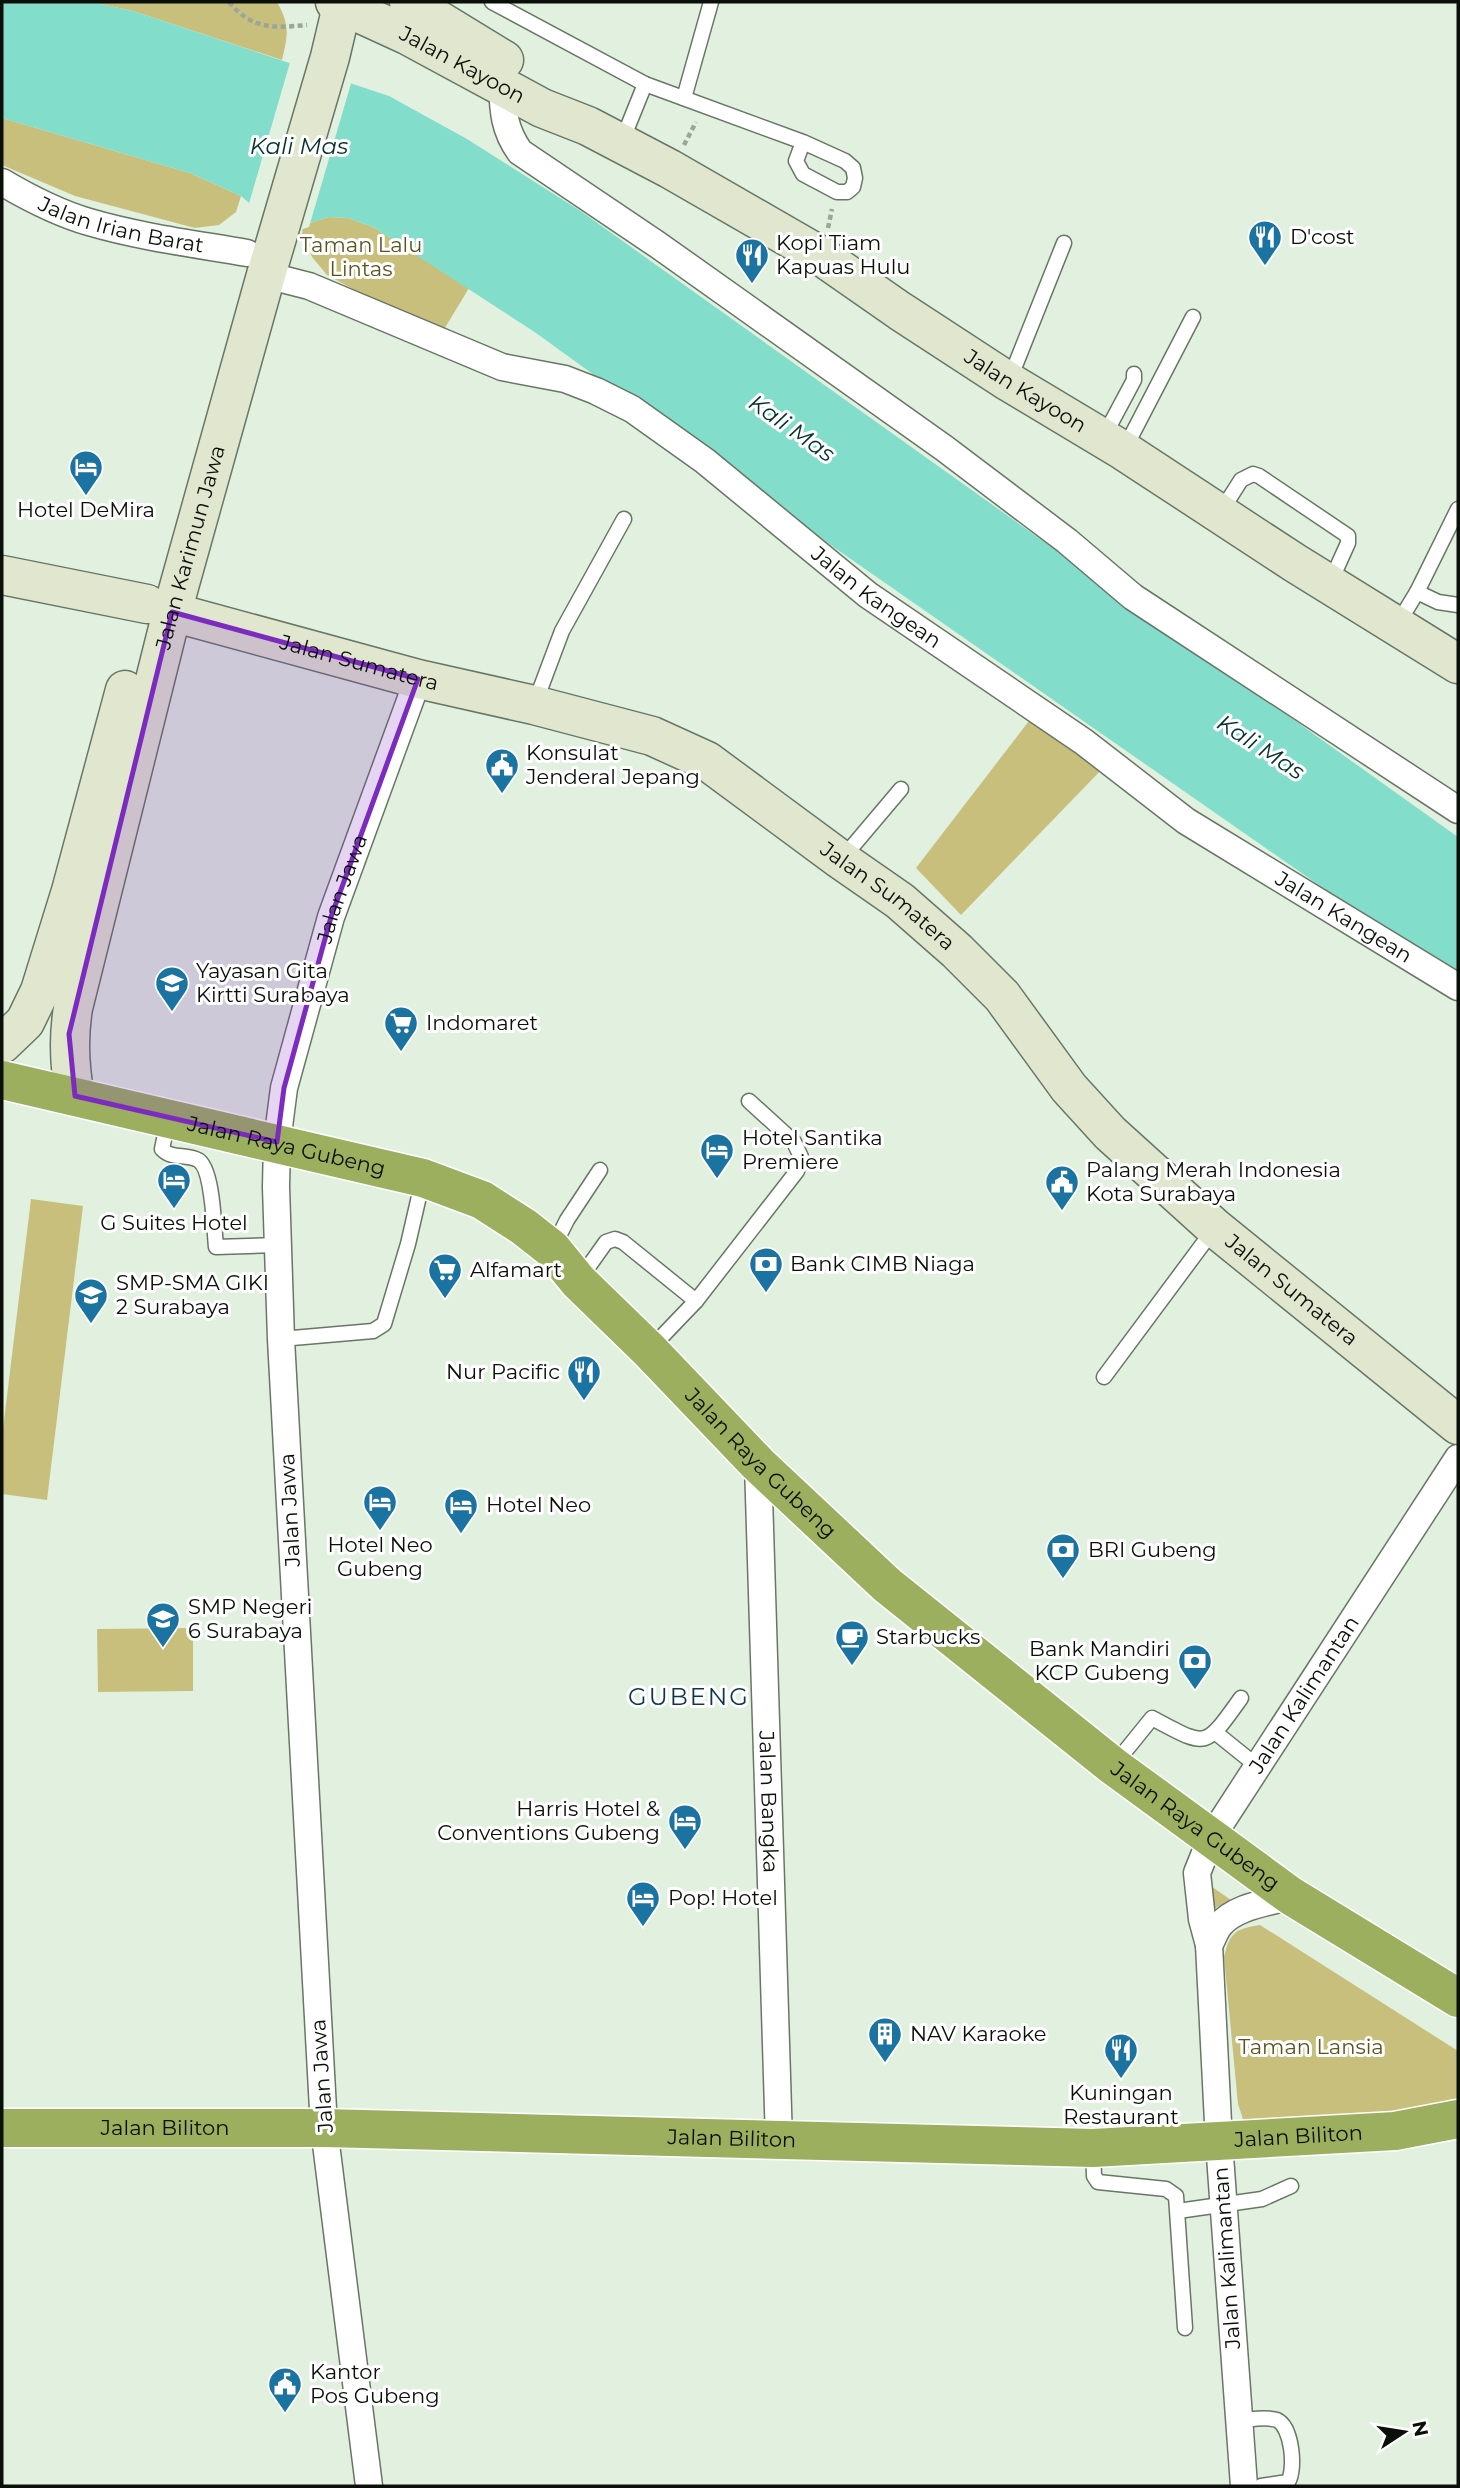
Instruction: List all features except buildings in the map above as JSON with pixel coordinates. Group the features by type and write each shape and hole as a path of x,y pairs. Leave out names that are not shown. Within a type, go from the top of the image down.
{"highway":[{"name":"Jalan Raya Gubeng","path":"2,1080 423,1178 482,1200 552,1249 578,1281 649,1350 758,1464 887,1586 1113,1766 1291,1896 1458,1998"},
{"name":"Jalan Biliton","path":"2,2128 324,2128 1093,2148 1395,2132 1458,2119"}],"street":[{"name":"Jalan Kayoon","path":"409,2 544,87 588,126"},
{"name":"Jalan Kayoon","path":"328,20 407,35 542,107 588,126 670,169 821,256 1009,382 1458,664"},
{"name":"Jalan Karimun Jawa","path":"75,1096 69,1064 69,1034 86,894 160,608 328,20"},
{"path":"502,85 505,122 510,138 520,152 689,267 944,448 1067,541 1133,597 1458,810"},
{"name":"Jalan Irian Barat","path":"3,187 88,222 138,234 263,243"},
{"name":"Jalan Kangean","path":"263,243 309,286 502,367 565,379 632,409 705,461 868,595 1084,742 1186,821 1458,987"},
{"name":"Jalan Sumatera","path":"2,575 160,608 418,679 534,705 652,736 707,761 900,901 957,951 1002,996 1069,1088 1110,1133 1215,1228 1458,1425"},
{"name":"Jalan Jawa","path":"369,2486 324,2128 281,1339 277,1142 284,1088 331,917 418,679"},
{"name":"Jalan Karimun Jawa","path":"2,1044 25,1021 86,894"},
{"name":"Jalan Kalimantan","path":"1244,2486 1223,2205 1209,1945 1202,1919 1197,1873 1211,1838 1458,1458"},
{"name":"Jalan Bangka","path":"758,1464 779,2141"},
{"path":"1209,1945 1220,1926 1230,1916 1291,1896"}],"lane":[{"path":"492,2 645,84 803,142"},
{"path":"684,98 711,2"},
{"path":"621,143 645,84"},
{"path":"1009,382 1064,243"},
{"path":"1113,445 1193,317"},
{"path":"1113,445 1135,373"},
{"path":"1219,514 1241,480 1253,474 1259,476 1348,536 1348,544 1330,585"},
{"path":"1396,626 1417,592 1458,509"},
{"path":"534,705 562,631 624,519"},
{"path":"1417,592 1438,603 1458,605"},
{"path":"841,860 901,789"},
{"path":"649,1350 696,1301 797,1171 801,1157 794,1142 750,1101"},
{"path":"168,1118 162,1149 169,1156 196,1158 204,1164 208,1176 216,1247 277,1245"},
{"path":"552,1249 567,1220 600,1170"},
{"path":"281,1339 373,1331 384,1324 408,1244 423,1178"},
{"path":"1104,1377 1215,1228"},
{"path":"578,1281 606,1242 615,1240 623,1242 696,1301"},
{"path":"1113,1766 1153,1718 1194,1740 1216,1733 1241,1698"},
{"path":"1216,1733 1257,1766"},
{"path":"1093,2148 1094,2176 1098,2182 1171,2190 1176,2196 1185,2328"},
{"path":"1178,2211 1262,2199 1291,2186"},
{"path":"1238,2420 1275,2419 1282,2424 1288,2435 1292,2460 1291,2479 1288,2482 1261,2486"}],"path":[{"path":"229,2 250,19 274,28 328,20"},
{"path":"670,169 705,106"}],"highlighted area":[{"path":"172,612 418,679 331,917 284,1088 277,1142 75,1096 69,1034"}],"green space":[{"path":"91,2 277,2 287,30 282,60 133,11"},
{"path":"2,118 190,173 241,196 236,212 219,225 195,228 75,196 2,165"},
{"name":"Taman Lalu Lintas","path":"329,217 348,218 373,227 469,288 440,336 327,275 312,257 302,234 303,225"},
{"path":"1032,717 1107,764 961,915 916,868"},
{"path":"31,1199 83,1206 47,1500 2,1494 2,1437"},
{"path":"193,1628 193,1691 98,1692 97,1629"},
{"path":"1208,1884 1231,1900 1206,1913"},
{"name":"Taman Lansia","path":"1260,1925 1458,2051 1458,2106 1257,2132 1245,2125 1238,2104 1224,1957 1235,1933"}],"water":[{"name":"Kali Mas","path":"2,2 91,2 133,11 389,96 467,139 582,212 1458,837 1458,982 789,516 536,333 373,227 348,218 329,217 303,225 263,215 241,196 190,173 2,118"}],"pier":[{"path":"291,59 352,80 309,227 303,229 258,216 248,207"}],"place":[{"name":"D'cost","path":"1265,267"},
{"name":"Kopi Tiam Kapuas Hulu","path":"752,285"},
{"name":"Hotel DeMira","path":"86,497"},
{"name":"Konsulat Jenderal Jepang","path":"502,795"},
{"name":"Yayasan Gita Kirtti Surabaya","path":"172,1013"},
{"name":"Indomaret","path":"401,1053"},
{"name":"Hotel Santika Premiere","path":"717,1180"},
{"name":"G Suites Hotel","path":"174,1210"},
{"name":"Palang Merah Indonesia Kota Surabaya","path":"1062,1212"},
{"name":"Bank CIMB Niaga","path":"766,1294"},
{"name":"Alfamart","path":"445,1300"},
{"name":"SMP-SMA GIKI 2 Surabaya","path":"91,1325"},
{"name":"Nur Pacific","path":"584,1402"},
{"name":"Hotel Neo Gubeng","path":"380,1532"},
{"name":"Hotel Neo","path":"461,1535"},
{"name":"BRI Gubeng","path":"1063,1580"},
{"name":"SMP Negeri 6 Surabaya","path":"163,1649"},
{"name":"Starbucks","path":"852,1667"},
{"name":"Bank Mandiri KCP Gubeng","path":"1195,1691"},
{"name":"Harris Hotel & Conventions Gubeng","path":"685,1851"},
{"name":"Pop! Hotel","path":"643,1928"},
{"name":"NAV Karaoke","path":"885,2064"},
{"name":"Kuningan Restaurant","path":"1121,2080"},
{"name":"Kantor Pos Gubeng","path":"285,2414"}],"district":[{"name":"GUBENG","path":"689,1697"}]}
